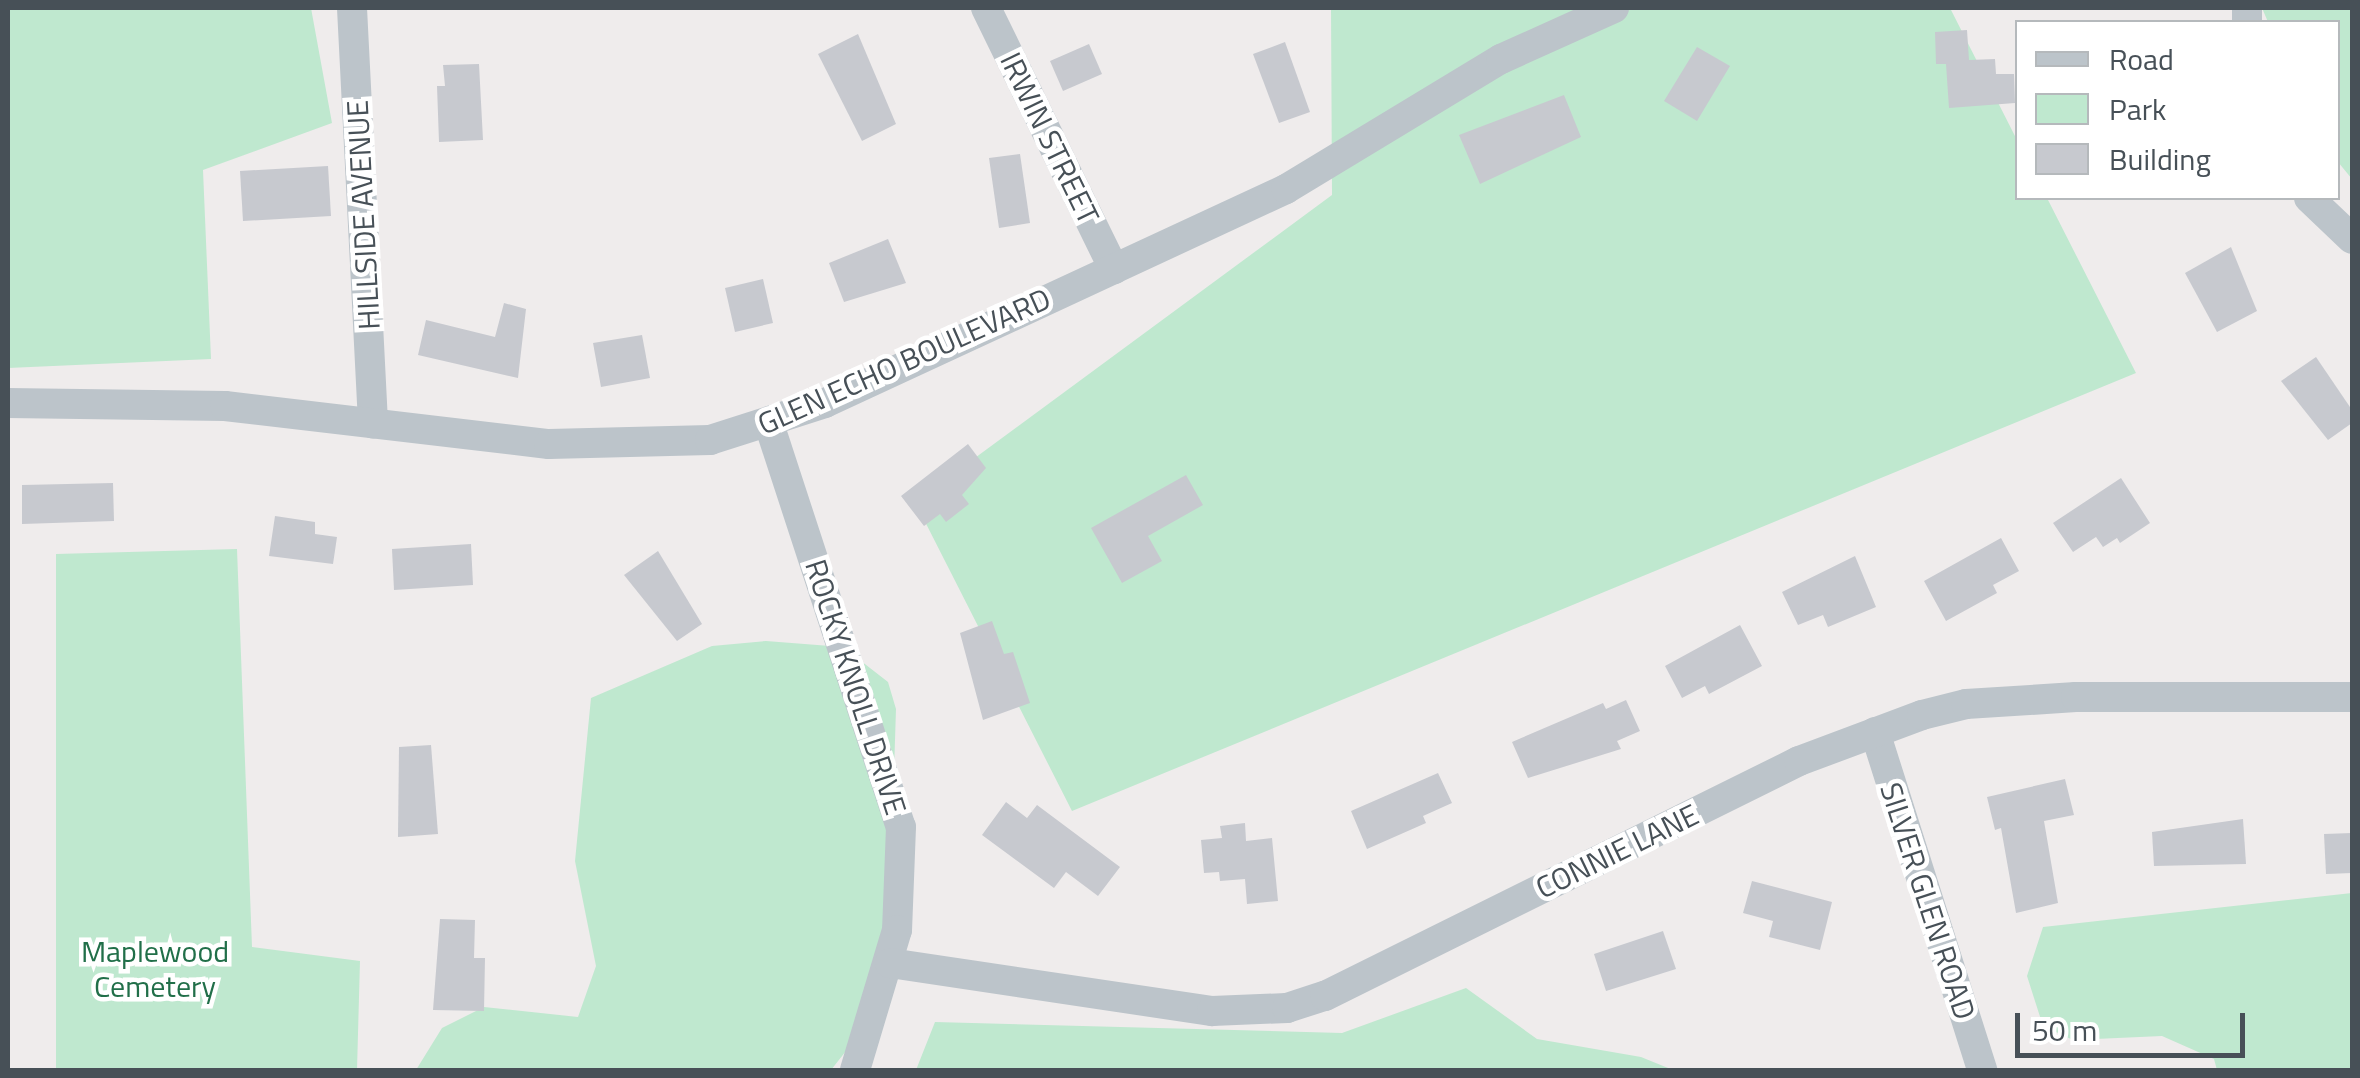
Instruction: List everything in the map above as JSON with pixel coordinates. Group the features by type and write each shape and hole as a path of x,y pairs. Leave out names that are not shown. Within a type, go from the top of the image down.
{"street":[{"name":"HILLSIDE AVENUE","path":"352,8 373,422"},
{"name":"IRWIN STREET","path":"986,8 1114,269"},
{"name":"GLEN ECHO BOULEVARD","path":"8,403 185,403 594,446 710,440 770,424 1286,189 1501,59 1614,8"},
{"path":"2311,200 2352,239"},
{"name":"ROCKY KNOLL DRIVE","path":"770,424 894,795 903,863 890,963 855,1070"},
{"name":"CONNIE LANE","path":"890,963 1198,1010 1287,1008 1325,996 1799,761 1966,704 2352,697"},
{"name":"SILVER GLEN ROAD","path":"1875,732 1982,1070"}],"green space":[{"path":"8,8 311,8 332,123 203,170 211,359 8,368"},
{"path":"1331,8 1950,8 2015,136 2015,200 2048,200 2136,373 1072,811 915,502 1332,195"},
{"path":"2262,8 2352,8 2352,179 2340,164 2340,20 2267,20"},
{"name":"Maplewood Cemetery","path":"237,549 252,947 360,961 357,1070 56,1070 56,554"},
{"path":"766,641 843,647 888,682 896,709 889,928 872,1018 831,1070 416,1070 442,1028 484,1007 578,1017 596,966 575,861 591,698 712,646"},
{"path":"2352,893 2352,1070 2217,1070 2214,1059 2162,1036 2073,1040 2043,1026 2027,976 2043,927"},
{"path":"1466,988 1537,1039 1641,1057 1673,1070 916,1070 935,1022 1342,1033"}],"building":[{"path":"1967,30 1969,60 1995,59 1996,74 2014,74 2015,103 1949,108 1946,64 1936,64 1935,32"},
{"path":"858,34 896,124 862,141 818,54"},
{"path":"1285,42 1310,112 1279,123 1253,54"},
{"path":"1089,44 1102,74 1063,91 1050,61"},
{"path":"1697,47 1730,66 1697,121 1664,101"},
{"path":"479,64 483,140 439,142 437,86 445,86 443,65"},
{"path":"1564,95 1581,137 1480,184 1459,135"},
{"path":"1020,154 1030,223 999,228 989,158"},
{"path":"328,166 331,216 243,221 240,171"},
{"path":"888,239 906,283 844,302 829,263"},
{"path":"2231,247 2257,311 2217,332 2185,273"},
{"path":"763,279 773,323 735,332 725,288"},
{"path":"504,303 526,309 518,378 418,355 426,320 495,337"},
{"path":"642,335 650,378 601,387 593,343"},
{"path":"2316,357 2352,410 2352,423 2328,440 2281,381"},
{"path":"968,444 986,468 962,495 969,504 946,522 940,514 924,526 901,496"},
{"path":"1186,475 1203,505 1148,536 1162,561 1122,583 1091,528"},
{"path":"2121,478 2150,523 2120,543 2117,538 2103,547 2096,537 2073,552 2053,523"},
{"path":"113,483 114,521 22,524 22,485"},
{"path":"275,516 315,522 315,534 337,537 333,564 269,556"},
{"path":"2001,538 2019,571 1993,585 1997,593 1946,621 1924,581"},
{"path":"471,544 473,585 394,590 392,549"},
{"path":"658,551 702,624 677,641 624,575"},
{"path":"1855,556 1876,607 1828,627 1823,615 1798,625 1782,592"},
{"path":"992,621 1004,654 1013,652 1030,703 983,720 960,633"},
{"path":"1740,625 1762,666 1709,694 1705,686 1682,698 1665,666"},
{"path":"1626,700 1640,731 1617,741 1621,749 1528,778 1512,742 1603,703 1606,709"},
{"path":"431,745 438,834 398,837 399,747"},
{"path":"1438,773 1452,803 1423,816 1426,823 1367,849 1351,811"},
{"path":"2065,779 2074,815 2044,821 2058,903 2016,913 2001,828 1995,830 1987,797"},
{"path":"1006,802 1027,818 1037,805 1120,867 1098,896 1066,872 1054,888 982,835"},
{"path":"2243,819 2246,864 2154,866 2152,832"},
{"path":"1245,823 1246,841 1272,838 1278,901 1247,904 1245,879 1220,881 1219,872 1204,873 1201,840 1222,838 1220,826"},
{"path":"2352,833 2352,873 2326,874 2324,834"},
{"path":"1752,881 1832,902 1820,950 1769,937 1773,921 1743,913"},
{"path":"440,919 475,920 474,958 485,958 484,1011 433,1010"},
{"path":"1663,931 1676,969 1606,991 1594,954"}]}
